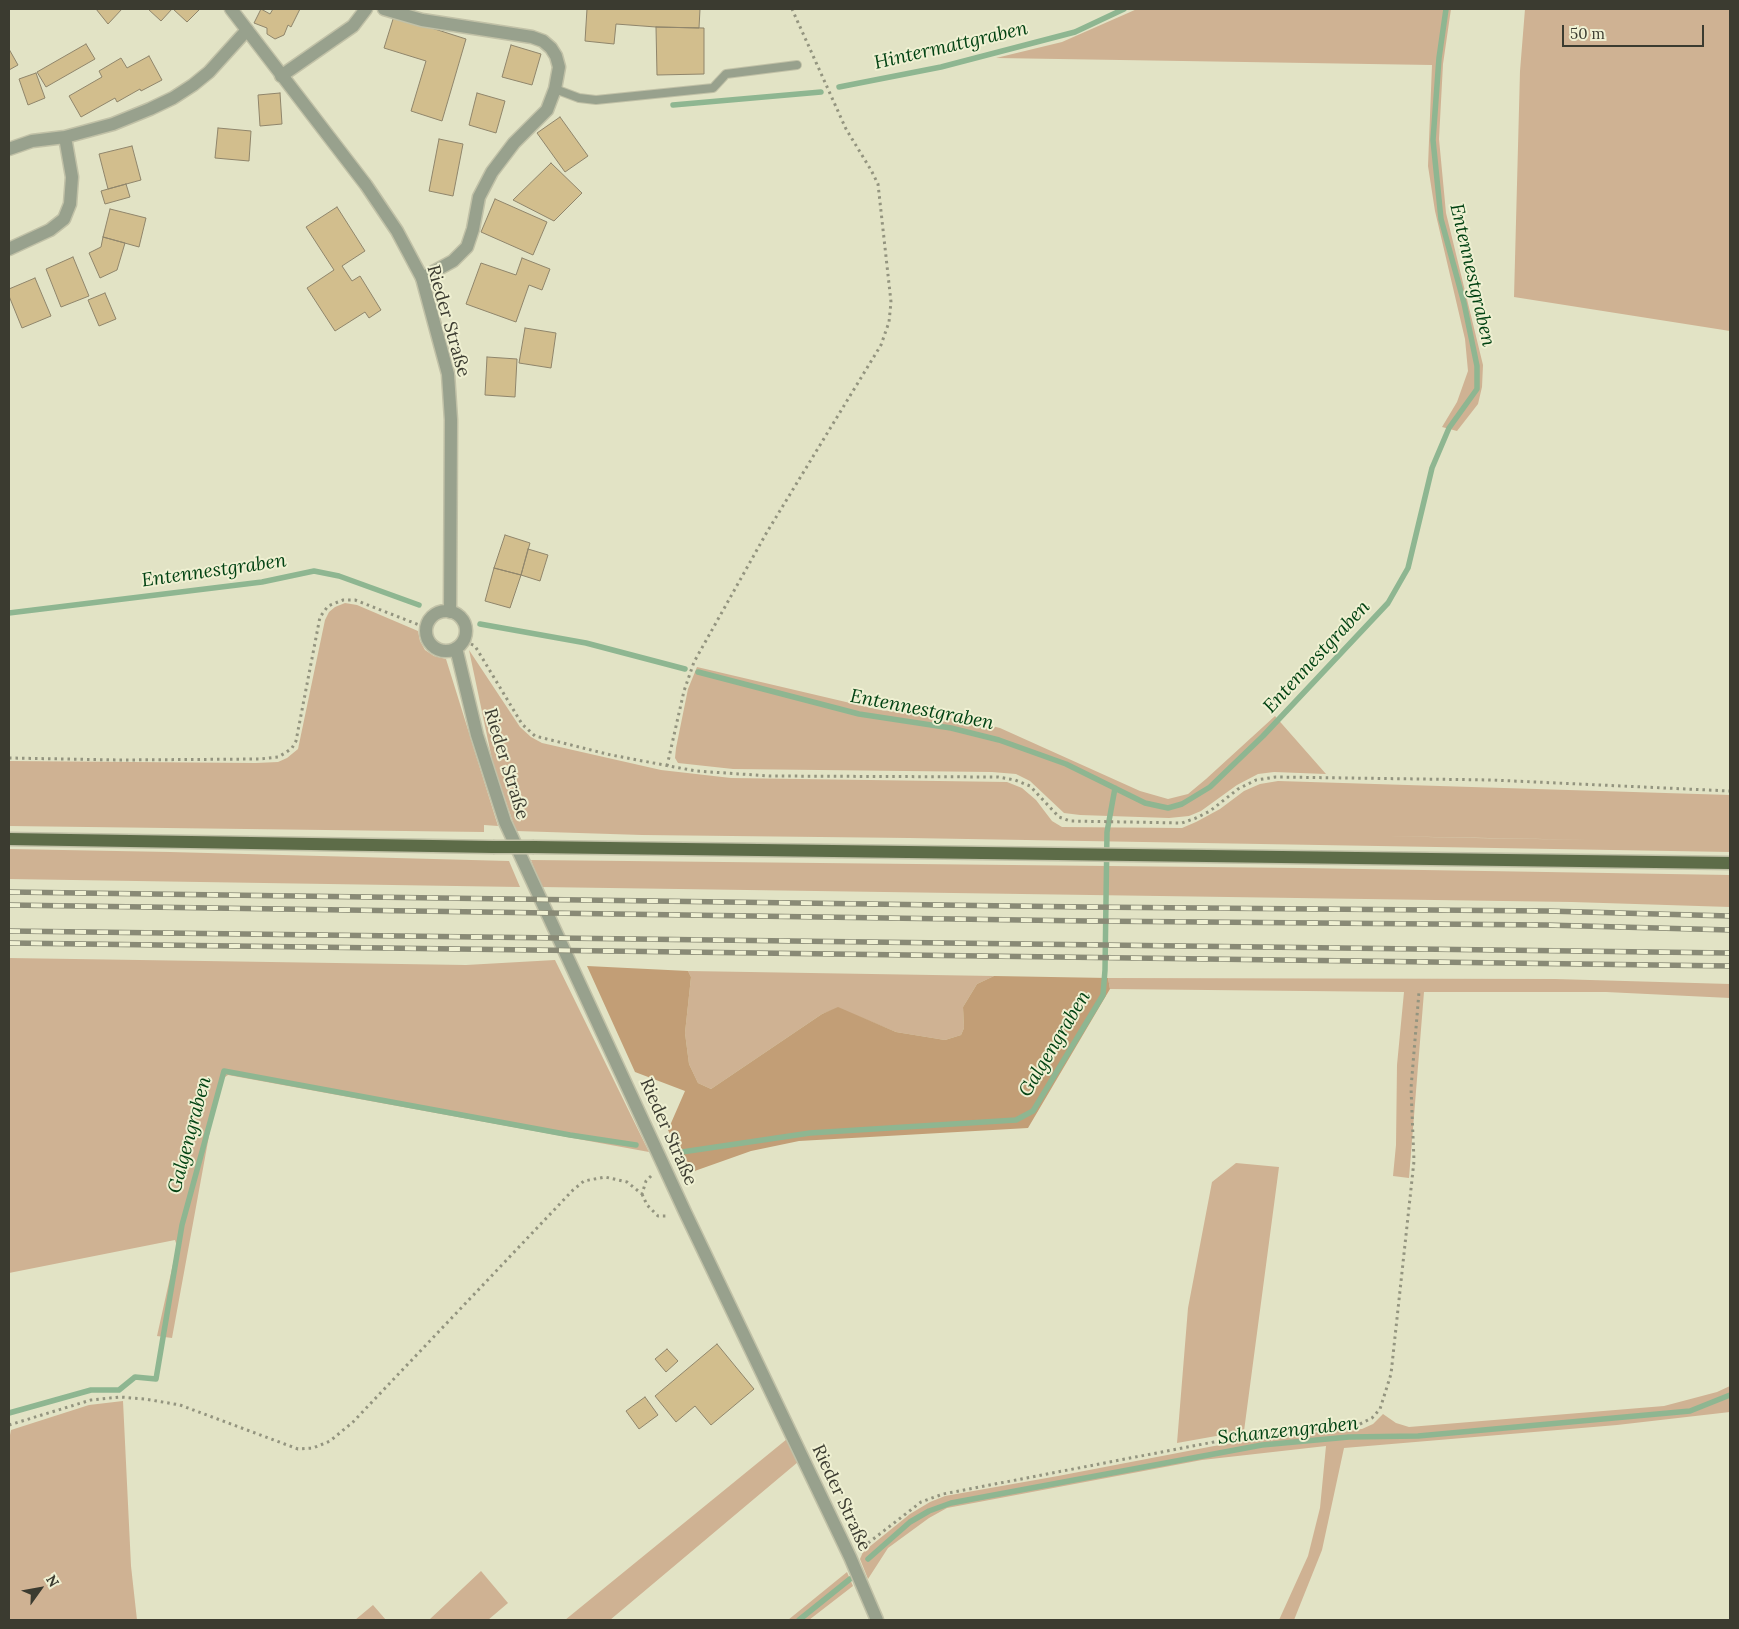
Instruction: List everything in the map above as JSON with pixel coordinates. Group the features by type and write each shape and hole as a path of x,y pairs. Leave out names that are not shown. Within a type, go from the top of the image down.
{"main road":[{"path":"9,839 1730,863"}],"street":[{"name":"Rieder Straße","path":"231,9 366,185 397,231 422,278 448,374 451,429 450,612 456,614 464,623 466,629 460,644 477,736 505,822 685,1212 850,1557 877,1620"},
{"path":"281,76 353,26 366,9"},
{"path":"384,9 422,20 532,37 543,41 552,48 559,67 555,89 547,110 514,143 492,172 479,198 473,229 467,247 453,261 422,278"},
{"path":"9,149 32,141 65,137 113,124 173,98 209,72 247,30"},
{"path":"9,249 50,230 64,219 70,204 72,177 65,137"},
{"path":"450,612 438,613 433,617 426,628 430,642 434,647 445,651 460,644"}],"lane":[{"path":"555,89 580,98 596,100 713,88 726,74 797,65"}],"path":[{"path":"667,766 684,691 694,662 767,532 881,345 889,322 891,302 878,184 846,128 792,9"},
{"path":"9,758 120,760 259,759 278,757 286,754 296,741 320,617 328,606 343,600 355,600 426,628"},
{"path":"460,644 475,646 522,724 535,736 611,755 696,771 770,776 998,777 1015,780 1030,786 1059,817 1070,821 1182,823 1210,811 1238,789 1256,780 1276,776 1492,780 1730,791"},
{"path":"850,1557 921,1502 943,1494 1246,1436 1358,1425 1372,1418 1380,1409 1391,1374 1414,1161 1411,1088 1419,992"},
{"path":"642,1194 646,1181 653,1174 665,1168"},
{"path":"9,1425 91,1400 120,1397 180,1405 298,1449 313,1448 330,1441 353,1422 573,1190 584,1181 606,1176 628,1182 642,1194 647,1205 658,1216 673,1216 685,1212"}],"shaded area":[{"path":"1137,9 1451,9 1443,64 1439,139 1446,213 1483,365 1482,387 1478,404 1457,431 1442,427 1457,402 1468,371 1465,339 1435,211 1428,166 1432,65 996,58 1062,42"},
{"path":"1525,9 1730,9 1730,331 1514,297 1520,71"},
{"path":"345,603 357,605 418,631 420,641 425,650 434,656 446,659 498,826 484,825 484,832 9,826 9,761 256,763 278,762 287,758 298,749 325,620 329,612"},
{"path":"469,650 520,727 531,737 542,743 661,770 731,778 1007,782 1022,788 1036,800 1052,821 1062,827 1182,828 1220,809 1244,791 1260,784 1278,781 1730,795 1730,852 642,835 516,831 493,764","holes":["1380,836 1598,840 1475,838"]},
{"path":"697,667 880,710 967,720 1000,728 1140,791 1168,799 1188,794 1275,716 1326,774 1274,772 1258,774 1237,785 1201,811 1189,816 1169,818 1064,813 1030,781 1016,774 992,772 733,769 678,763 675,758 676,748 688,689"},
{"path":"9,849 509,861 520,887 9,879"},
{"path":"531,860 1301,868 1730,875 1730,907 1572,902 541,887"},
{"path":"9,958 466,965 555,960 649,1152 228,1075 219,1081 172,1338 157,1336 177,1246 175,1240 9,1273"},
{"path":"587,966 688,971 691,977 685,1033 689,1064 698,1083 711,1089 822,1014 838,1007 896,1032 945,1040 961,1035 964,1028 963,1007 977,984 994,976 1108,978 1110,989 1028,1128 799,1141 751,1151 689,1173 668,1130 685,1091 635,1072"},
{"path":"688,971 994,976 977,984 963,1007 964,1028 961,1035 945,1040 896,1032 838,1008 822,1014 711,1089 698,1083 689,1064 685,1033 691,977"},
{"path":"1108,978 1555,979 1730,984 1730,998 1606,992 1424,992 1409,1178 1393,1176 1396,1145 1397,1065 1404,992 1110,989"},
{"path":"1236,1163 1279,1167 1244,1431 1177,1443 1188,1308 1212,1182"},
{"path":"1730,1386 1730,1412 1617,1425 1344,1448 1322,1550 1294,1620 1279,1620 1308,1556 1320,1508 1326,1446 1202,1460 947,1508 929,1518 888,1548 868,1579 860,1559 863,1552 910,1514 930,1502 945,1496 1214,1446 1296,1434 1362,1429 1373,1424 1383,1414 1396,1423 1409,1427 1664,1406 1717,1392"},
{"path":"123,1401 131,1566 137,1620 9,1620 9,1440 11,1430 89,1405"},
{"path":"787,1439 798,1462 610,1620 565,1620"},
{"path":"481,1571 508,1603 488,1620 429,1620"},
{"path":"847,1572 853,1586 809,1620 788,1620"},
{"path":"373,1605 386,1620 355,1620"}],"building":[{"path":"96,9 122,9 108,24"},
{"path":"148,9 172,9 161,21"},
{"path":"173,9 200,9 187,22"},
{"path":"261,9 270,14 273,9 300,9 291,27 288,25 284,35 275,39 267,34 267,28 254,23"},
{"path":"587,9 700,9 699,28 616,24 614,44 585,41"},
{"path":"394,16 466,39 442,121 411,111 426,61 384,48"},
{"path":"656,27 704,28 704,74 657,75"},
{"path":"86,44 95,59 46,87 37,72"},
{"path":"511,45 541,54 532,85 502,77"},
{"path":"9,49 18,65 9,70"},
{"path":"149,56 162,80 141,91 140,89 117,102 115,98 81,117 69,96 102,77 99,71 121,58 127,68"},
{"path":"36,73 45,98 28,105 19,79"},
{"path":"280,93 282,124 260,126 258,95"},
{"path":"477,93 505,101 496,133 469,125"},
{"path":"560,117 588,156 565,172 537,133"},
{"path":"218,128 251,131 249,161 215,158"},
{"path":"439,139 463,144 453,196 429,191"},
{"path":"132,146 141,180 108,189 99,154"},
{"path":"551,163 582,193 554,221 513,200"},
{"path":"126,184 130,197 105,204 101,191"},
{"path":"495,199 547,222 533,255 481,232"},
{"path":"337,207 365,251 342,266 352,281 360,276 381,310 369,318 365,312 335,331 307,288 334,270 306,227"},
{"path":"110,209 146,218 139,247 103,237"},
{"path":"103,237 125,243 117,270 100,278 89,253 101,247"},
{"path":"73,257 89,296 61,307 46,269"},
{"path":"522,258 550,269 542,290 529,285 516,322 466,304 481,263 516,275"},
{"path":"35,278 51,316 22,328 9,296 9,289"},
{"path":"105,293 116,319 99,326 88,300"},
{"path":"525,328 556,333 551,368 519,363"},
{"path":"487,357 517,359 515,397 485,395"},
{"path":"505,535 530,543 521,575 494,568"},
{"path":"528,549 548,555 540,581 521,575"},
{"path":"494,568 521,575 510,608 485,601"},
{"path":"717,1344 754,1389 711,1425 695,1406 676,1422 655,1396"},
{"path":"667,1349 678,1361 666,1372 655,1359"},
{"path":"645,1397 658,1415 639,1429 626,1411"}],"waterway":[{"name":"Hintermattgraben","path":"839,87 941,67 1075,32 1124,9"},
{"name":"Entennestgraben","path":"698,672 859,714 951,728 999,740 1066,764 1145,803 1168,808 1182,804 1210,787 1263,736 1388,603 1408,568 1432,468 1449,428 1477,389 1477,366 1464,303 1441,219 1433,140 1439,58 1446,9"},
{"name":"Hintermattgraben","path":"673,105 821,92"},
{"name":"Entennestgraben","path":"9,613 262,582 314,571 339,576 419,605"},
{"name":"Entennestgraben","path":"480,624 586,643 685,669"},
{"name":"Galgengraben","path":"682,1152 810,1133 1016,1120 1033,1111 1103,995 1107,832 1115,788"},
{"name":"Galgengraben","path":"9,1413 91,1390 119,1390 135,1377 156,1379 182,1225 224,1071 570,1135 636,1145"},
{"name":"Schanzengraben","path":"868,1559 910,1522 929,1511 951,1503 1262,1445 1349,1437 1418,1436 1690,1411 1730,1395"},
{"name":"Schanzengraben","path":"799,1620 850,1579"}],"railway":[{"path":"9,892 1084,907 1547,911 1730,916"},
{"path":"9,905 1088,921 1546,925 1730,930"},
{"path":"9,931 1730,953"},
{"path":"9,943 1730,966"}]}
